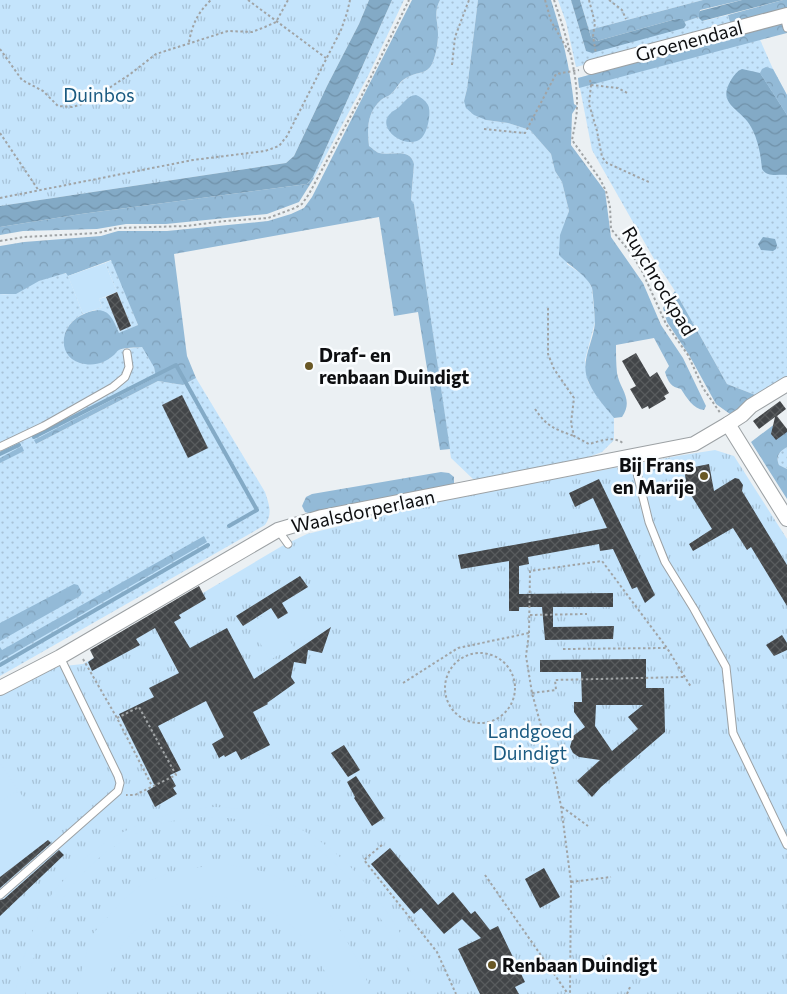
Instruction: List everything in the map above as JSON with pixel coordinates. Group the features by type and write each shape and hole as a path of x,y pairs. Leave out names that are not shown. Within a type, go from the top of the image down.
{"street":[{"name":"Groenendaal","path":"592,65 786,20"},
{"path":"787,384 751,406 742,415 728,424 787,519"},
{"name":"Waalsdorperlaan","path":"0,688 60,657 278,530 322,517 694,444 728,424"}],"lane":[{"path":"0,447 44,426 120,382 129,367 127,353"},
{"path":"631,457 649,522 665,562 726,667 734,733 787,844"},
{"path":"278,530 288,544"},
{"path":"0,895 118,791 120,783 118,776 60,657"}],"path":[{"path":"189,42 191,27 201,9 211,0"},
{"path":"248,0 326,58"},
{"path":"0,49 22,80 43,91 58,106 72,106 86,103 129,75 156,54 228,31 252,32 276,22 288,0"},
{"path":"0,198 192,160 265,152 279,146 287,136 341,30 350,0"},
{"path":"0,242 24,237 98,233 117,228 172,227 268,218 302,204 362,95 409,0"},
{"path":"452,65 455,37 469,0"},
{"path":"545,0 551,21 570,54"},
{"name":"Ruychrockpad","path":"554,0 564,28 574,72 577,106 572,140 600,179 606,191 610,207 611,229 631,253 642,271 666,324 688,355 712,403"},
{"path":"589,0 595,23 589,104 597,130 602,157 607,163 651,183"},
{"path":"609,0 622,10 626,19"},
{"path":"484,129 525,134 556,74 574,72"},
{"path":"591,85 618,88 628,94"},
{"path":"0,133 39,190"},
{"path":"548,308 548,354 554,369 574,398 571,423 574,436"},
{"path":"535,409 543,422 554,429 589,444 608,439 622,442 631,457"},
{"path":"569,994 571,882 561,806 532,693 526,656 530,615 530,571 602,561 667,648 691,687"},
{"path":"530,615 587,614"},
{"path":"402,683 458,648 529,633"},
{"path":"76,647 117,718 152,786"},
{"path":"563,649 667,648"},
{"path":"484,653 498,658 509,668 515,681 514,696 508,709 497,719 484,723 469,722 456,714 446,695 445,688 448,673 457,662 470,654 484,653"},
{"path":"532,693 556,690 555,680 684,677"},
{"path":"117,718 140,707 176,775 135,795 128,795 118,791"},
{"path":"561,806 588,826"},
{"path":"382,845 364,860 437,952 456,994"},
{"path":"485,875 569,994"},
{"path":"571,882 611,877"},
{"path":"627,994 630,987"}],"green space":[{"name":"Duinbos","path":"0,0 369,0 294,156 286,163 0,206"},
{"path":"392,0 404,0 368,76 314,178 313,177"},
{"path":"412,0 440,0 436,13 438,38 435,57 428,70 403,80 391,94 376,105 369,121 368,139 369,146 378,152 384,154 405,154 412,159 414,164 411,200 414,204 450,449 440,450 418,312 394,316 379,217 174,254 187,356 196,378 183,385 158,381 36,444 34,440 156,377 154,367 142,347 121,349 108,360 93,364 76,361 69,356 65,349 65,333 76,318 86,313 99,310 104,311 111,317 119,333 138,325 111,260 68,276 66,273 39,281 16,294 0,294 0,246 24,242 101,236 118,231 167,231 268,221 304,208 312,197"},
{"path":"440,0 478,0 464,101 486,120 508,123 530,130 551,154 555,171 562,182 569,211 565,223 567,264 586,277 592,288 595,322 585,360 588,382 614,418 614,440 602,452 586,458 477,480 473,479 451,458 414,204 411,201 414,164 412,159 405,154 384,154 378,152 369,146 368,139 369,121 376,105 391,94 403,80 425,71 432,64 437,45 436,13"},
{"path":"478,0 551,0 565,51 574,104 577,106 572,114 571,145 605,191 611,237 643,283 661,325 683,358 706,406 704,410 693,405 681,389 672,385 669,381 665,372 669,366 654,338 616,345 617,373 627,405 622,417 614,418 591,388 585,368 595,323 592,288 582,275 559,255 560,235 569,211 562,182 555,171 551,154 530,130 508,123 486,120 474,115 466,108 464,101"},
{"path":"558,0 571,0 586,51 686,25 684,22 699,17 703,21 728,15 731,26 576,67 566,22"},
{"path":"580,0 703,0 589,30"},
{"path":"703,0 742,0 700,10 699,17 684,22 683,19 676,19 597,41 591,37 589,30"},
{"path":"787,0 787,12 731,26 728,15"},
{"path":"787,20 787,33 579,88 578,78"},
{"path":"757,33 787,95 787,377 758,396 727,384 592,150 578,78"},
{"path":"766,67 773,69 787,95 787,115 760,73"},
{"path":"416,95 428,105 428,124 422,138 415,142 406,142 390,132 386,122 390,114 408,98"},
{"path":"313,177 299,202 267,214 166,224 126,224 97,229 23,231 0,235 0,227 81,214 307,184"},
{"path":"112,260 138,325 119,334 114,322 95,310 91,311 102,307 99,299 106,297 120,330 131,326 105,263"},
{"path":"105,263 117,292 99,299 102,307 83,314 68,276"},
{"path":"67,273 83,314 69,326 65,334 64,343 109,359 118,350 142,347 154,366 156,377 35,440 36,444 158,381 183,385 196,378 265,492 270,513 265,525 0,676 0,294 15,293 36,282"},
{"path":"675,291 727,384 758,396 730,414 716,404 689,355 667,322 663,308"},
{"path":"776,423 787,431 787,447 780,452 778,459 779,465 787,469 787,499 751,442"},
{"path":"22,446 24,451 0,463 0,458"},
{"path":"787,447 787,469 779,465 778,456"},
{"name":"Landgoed Duindigt","path":"715,450 734,456 787,539 787,994 0,994 0,695 55,667 83,664 282,546 307,534 455,498"},
{"path":"441,472 449,473 454,477 454,484 448,487 311,514 305,512 302,506 306,497 312,494"},
{"path":"204,536 207,542 0,661 0,647 2,650"},
{"path":"74,584 78,585 82,593 80,596 0,641 0,623"},
{"path":"300,609 310,617 314,630 309,637 296,644 280,619"},
{"path":"271,611 293,646 270,660 249,624"},
{"path":"0,763 18,790 0,802"},
{"path":"19,791 50,838 0,877 0,803"},
{"path":"214,807 237,808 259,812 291,824 319,840 344,860 385,909 402,936 432,994 422,994 394,940 360,890 347,875 308,841 295,834 274,827 252,822 209,817 169,822 133,835 101,856 74,884 52,916 35,954 25,994 16,994 23,961 40,912 53,893 79,864 95,850 131,828 171,814"},
{"path":"226,864 267,873 302,889 312,896 321,904 339,928 355,955 373,994 336,994 321,965 303,937 287,922 262,908 216,896 176,905 151,918 130,936 118,952 113,964 106,994 78,994 82,968 91,936 121,902 143,883 178,870"}],"water":[{"path":"369,0 392,0 313,177 307,184 81,214 0,227 0,206 286,163 294,156"},
{"path":"571,0 580,0 591,37 597,41 676,19 683,19 686,25 684,28 592,53 586,51"},
{"path":"742,0 783,0 702,21 699,18 700,11"},
{"path":"742,69 760,73 787,115 787,175 770,175 764,172 759,148 753,132 747,121 728,101 726,95 727,88 734,75"},
{"path":"763,237 775,239 776,249 773,251 761,250 758,244"}],"building":[{"path":"117,292 131,326 120,331 106,297"},
{"path":"636,353 650,377 657,372 669,393 664,396 666,399 649,409 648,406 642,409 630,389 636,386 622,361"},
{"path":"182,395 208,448 188,458 162,405"},
{"path":"780,401 786,409 777,416 787,429 787,432 776,440 771,434 775,417 759,429 753,421"},
{"path":"709,464 714,491 735,478 739,479 743,485 742,491 787,565 787,606 751,547 747,550 733,528 693,551 689,544 712,529 691,495 688,496 671,484 686,481 684,469"},
{"path":"599,479 655,595 645,603 637,587 632,589 613,549 600,551 599,544 528,557 529,564 519,566 519,594 613,593 613,607 553,607 553,627 614,626 613,639 545,640 542,607 519,607 519,611 509,611 509,561 461,569 458,555 607,528 593,498 575,507 569,493"},
{"path":"300,576 308,587 282,603 288,613 278,619 271,608 243,626 236,616"},
{"path":"199,586 206,599 179,615 181,618 174,622 190,648 227,628 254,679 331,627 322,653 308,650 306,664 294,662 291,677 295,683 268,704 253,712 270,745 241,760 236,751 219,758 212,744 224,737 206,701 158,726 181,770 170,775 176,786 173,788 177,794 155,807 147,791 155,786 119,714 154,697 149,688 179,673 155,628 136,639 140,645 92,671 88,662 94,658 90,650"},
{"path":"782,635 787,643 787,650 774,656 766,645"},
{"path":"646,659 646,688 664,688 665,732 592,797 577,781 600,760 579,757 573,753 570,747 573,736 585,727 574,712 574,702 582,702 581,672 540,672 540,660","holes":["596,705 643,705 628,717 638,729 612,751 595,726"]},
{"path":"344,745 360,770 348,777 331,753"},
{"path":"356,776 384,818 372,826 354,798 347,782"},
{"path":"48,840 51,843 0,888 0,877"},
{"path":"390,848 438,905 453,892 471,914 475,911 490,930 498,926 525,982 515,987 519,994 480,994 458,949 481,938 462,919 444,934 421,908 414,914 371,864"},
{"path":"59,850 64,855 0,916 0,900 4,899"},
{"path":"544,868 560,897 540,908 525,879"}],"waterway":[{"path":"34,437 176,365 257,510 229,526"},
{"path":"0,454 19,445"},
{"path":"0,665 208,545"}],"place":[{"name":"Draf- en renbaan Duindigt","path":"309,366"},
{"name":"Bij Frans en Marije","path":"704,476"},
{"name":"Renbaan Duindigt","path":"492,965"}]}
